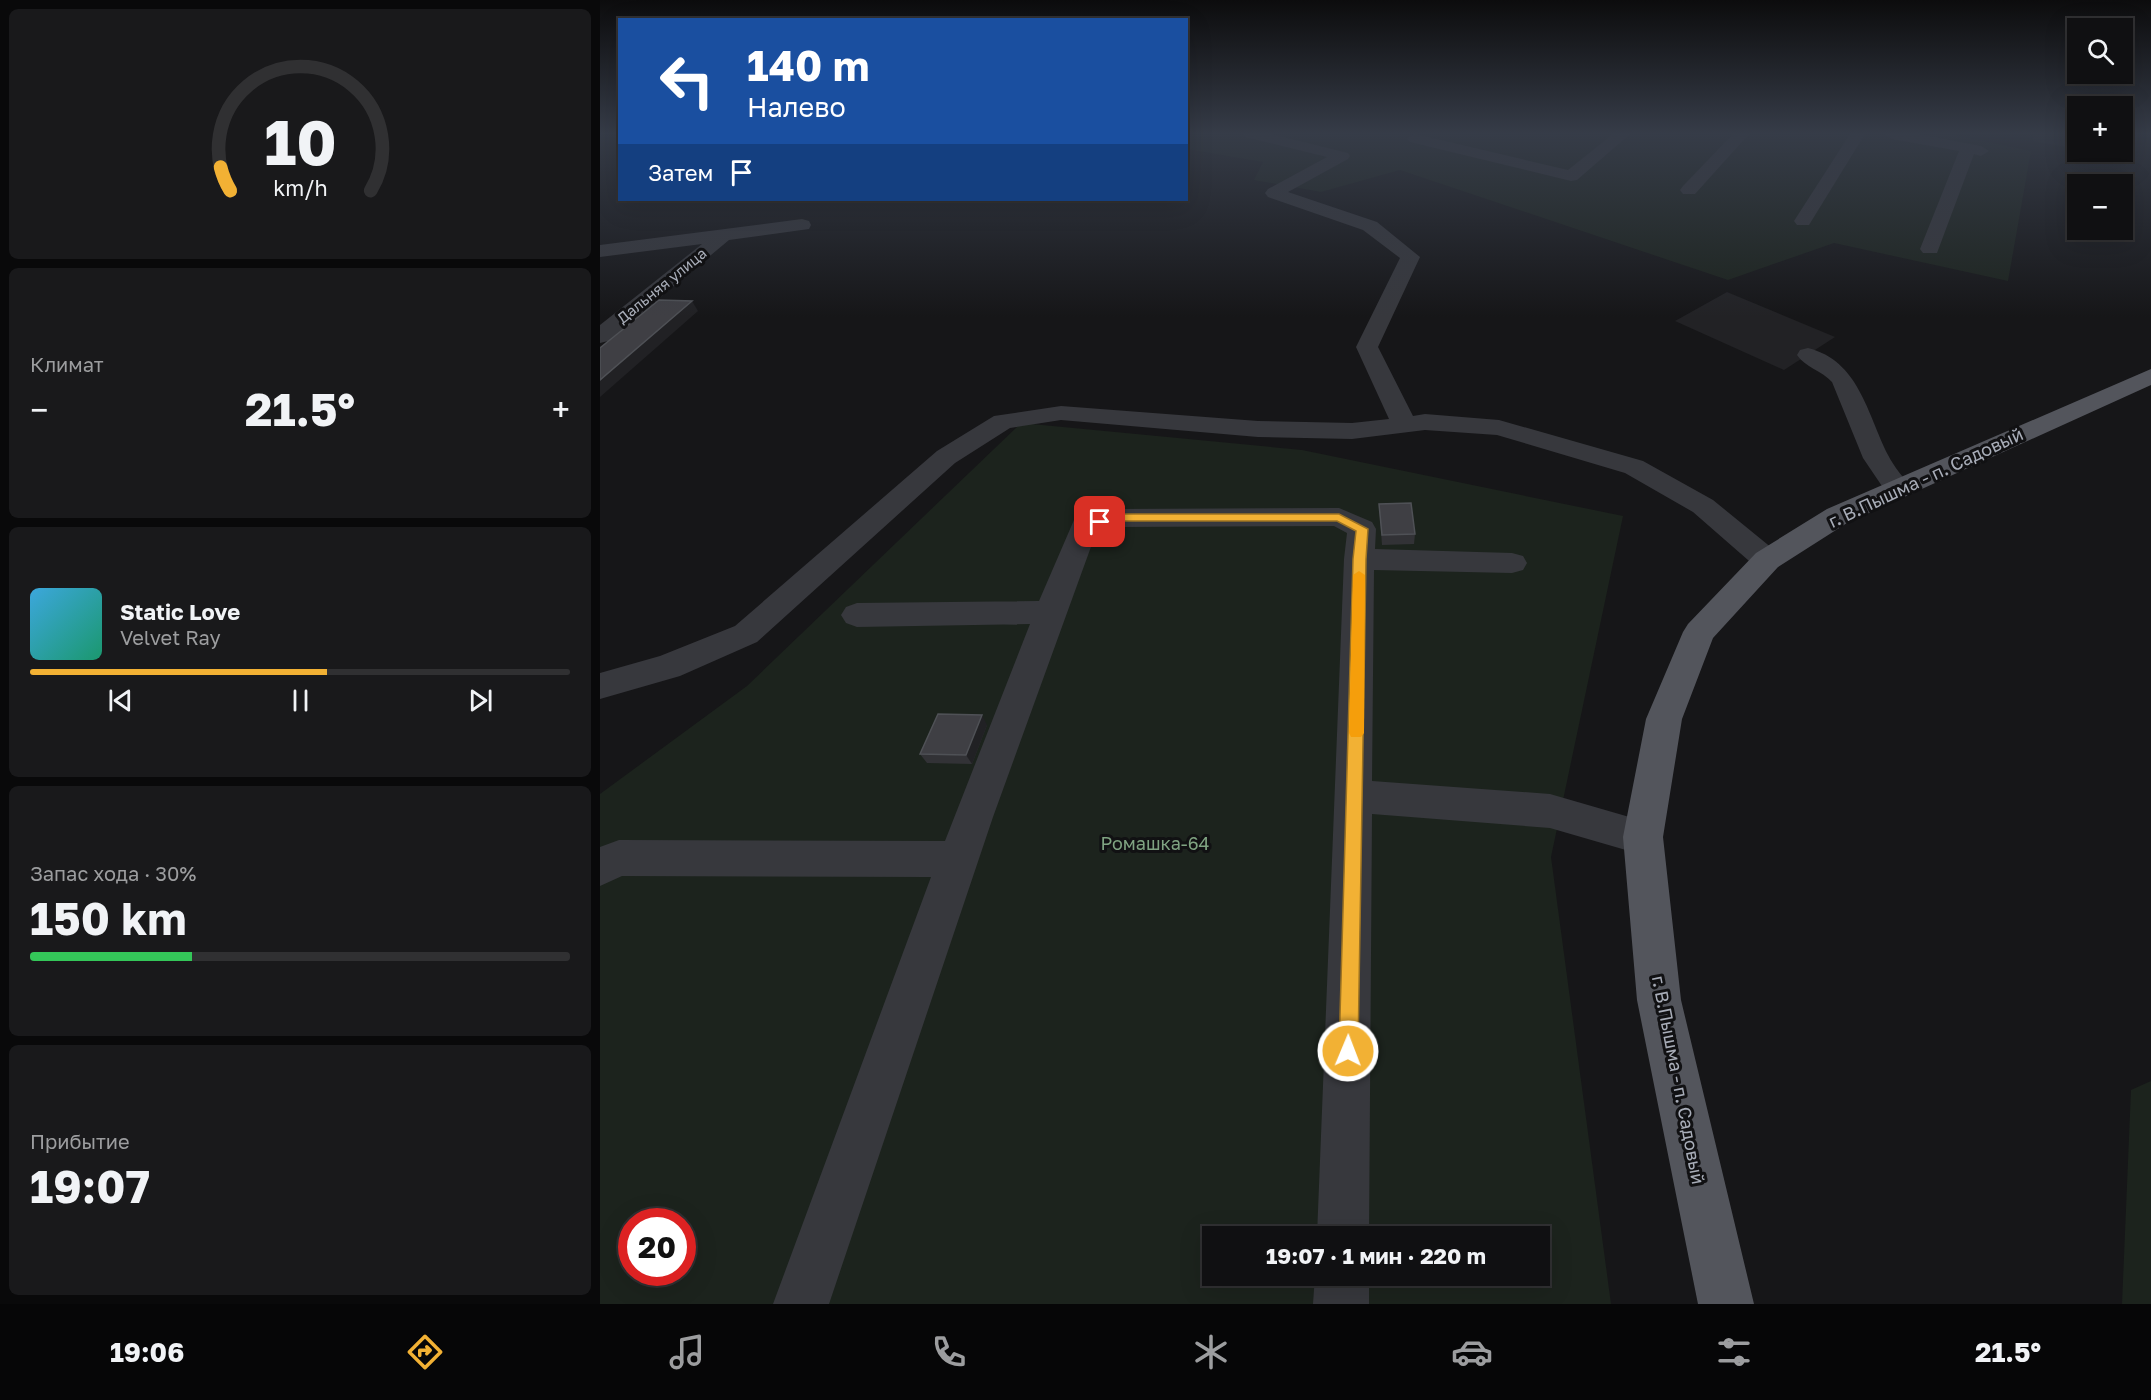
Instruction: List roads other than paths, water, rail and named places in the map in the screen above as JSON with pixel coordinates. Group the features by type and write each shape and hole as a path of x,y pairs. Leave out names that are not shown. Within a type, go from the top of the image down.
{"main road":[{"name":"г. В.Пышма - п. Садовый","path":"1726,1304 1659,1000 1643,837 1664,719 1699,632 1767,560 1838,516 2151,376"}],"street":[{"path":"1279,195 1370,226 1410,256 1367,347 1404,424"},
{"path":"1803,221 1820,195"},
{"path":"1930,249 1954,195"},
{"path":"600,251 802,225"},
{"name":"Дальняя улица","path":"600,336 724,235"},
{"path":"1808,355 1833,369 1843,380 1876,458 1899,489"},
{"path":"600,686 668,667 746,634 946,457 1002,421 1061,413 1258,429 1352,431 1425,422 1499,428 1634,467 1703,506 1767,560"},
{"path":"801,1304 958,859 1084,527 1116,518 1339,517 1362,529 1359,559 1343,1226"},
{"path":"1359,559 1512,563"},
{"path":"857,615 1050,612"},
{"path":"1355,796 1550,811 1643,837"},
{"path":"600,867 619,858 958,859"},
{"path":"1341,1304 1342,1286"}],"park label":[{"name":"Ромашка-64","path":"1155,844"}]}
